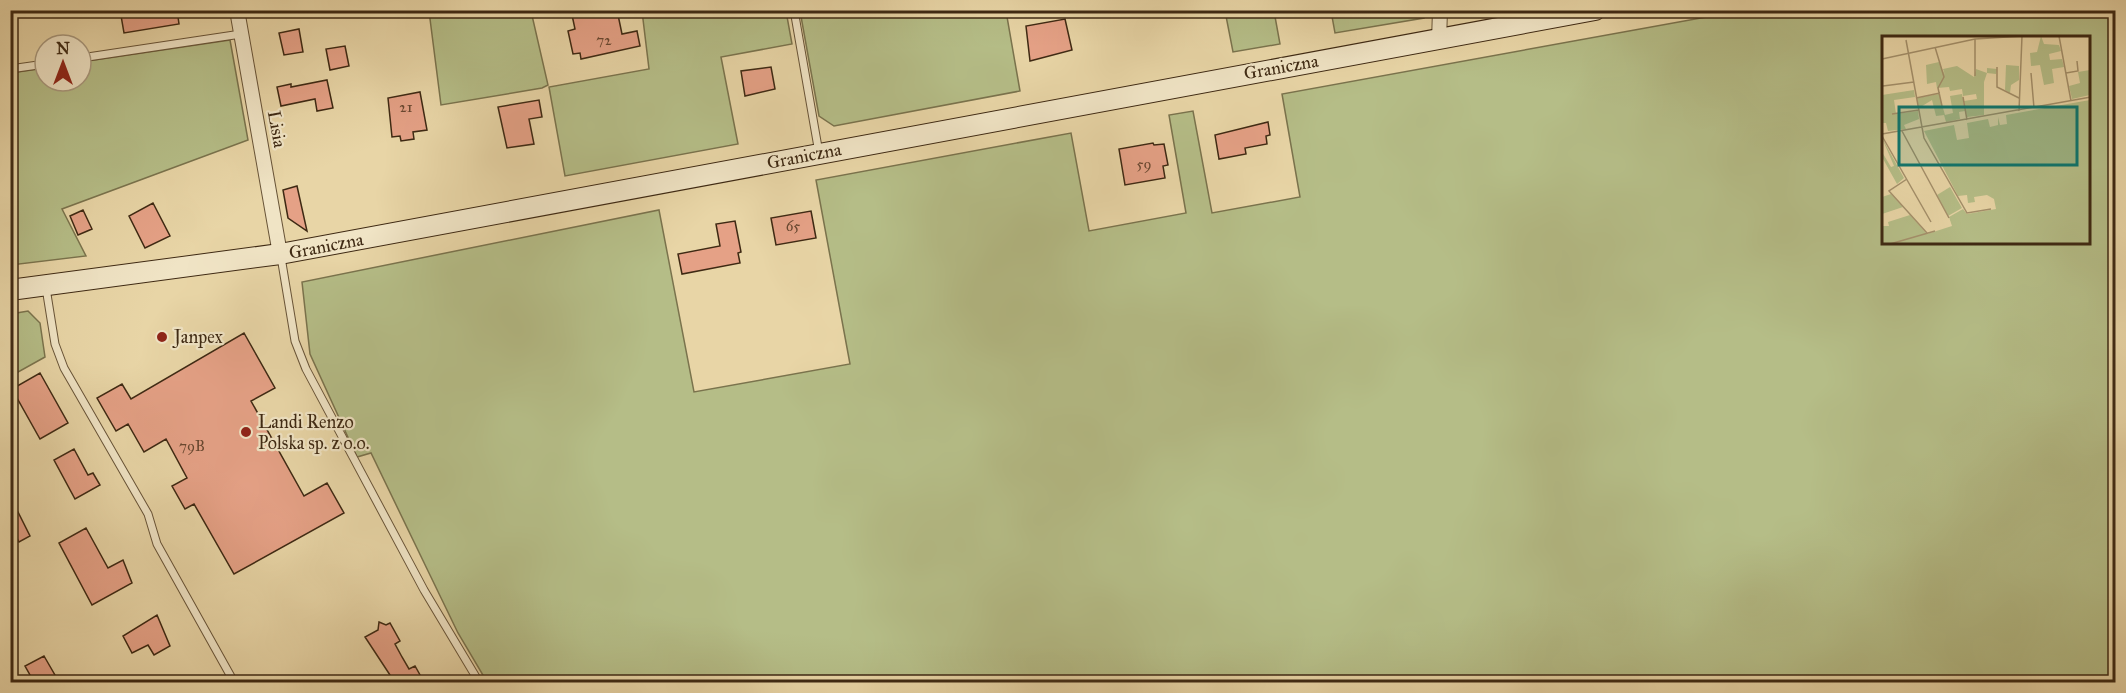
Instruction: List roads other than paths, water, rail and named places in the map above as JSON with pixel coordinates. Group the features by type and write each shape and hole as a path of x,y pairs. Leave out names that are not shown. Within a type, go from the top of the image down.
{"street":[{"name":"Lisia","path":"237,10 280,254"},
{"path":"1439,41 1440,10"},
{"name":"Graniczna","path":"10,290 280,254 1263,70 1439,41 1595,10"}],"lane":[{"path":"794,10 819,153"},
{"path":"93,56 241,34"},
{"path":"10,69 33,66"},
{"path":"280,254 295,340 306,369 424,590 479,682"},
{"path":"45,285 55,344 64,369 148,514 157,544 234,682"}],"place":[{"name":"Janpex","path":"162,337"},
{"name":"Landi Renzo Polska sp. z o.o.","path":"246,432"}]}
